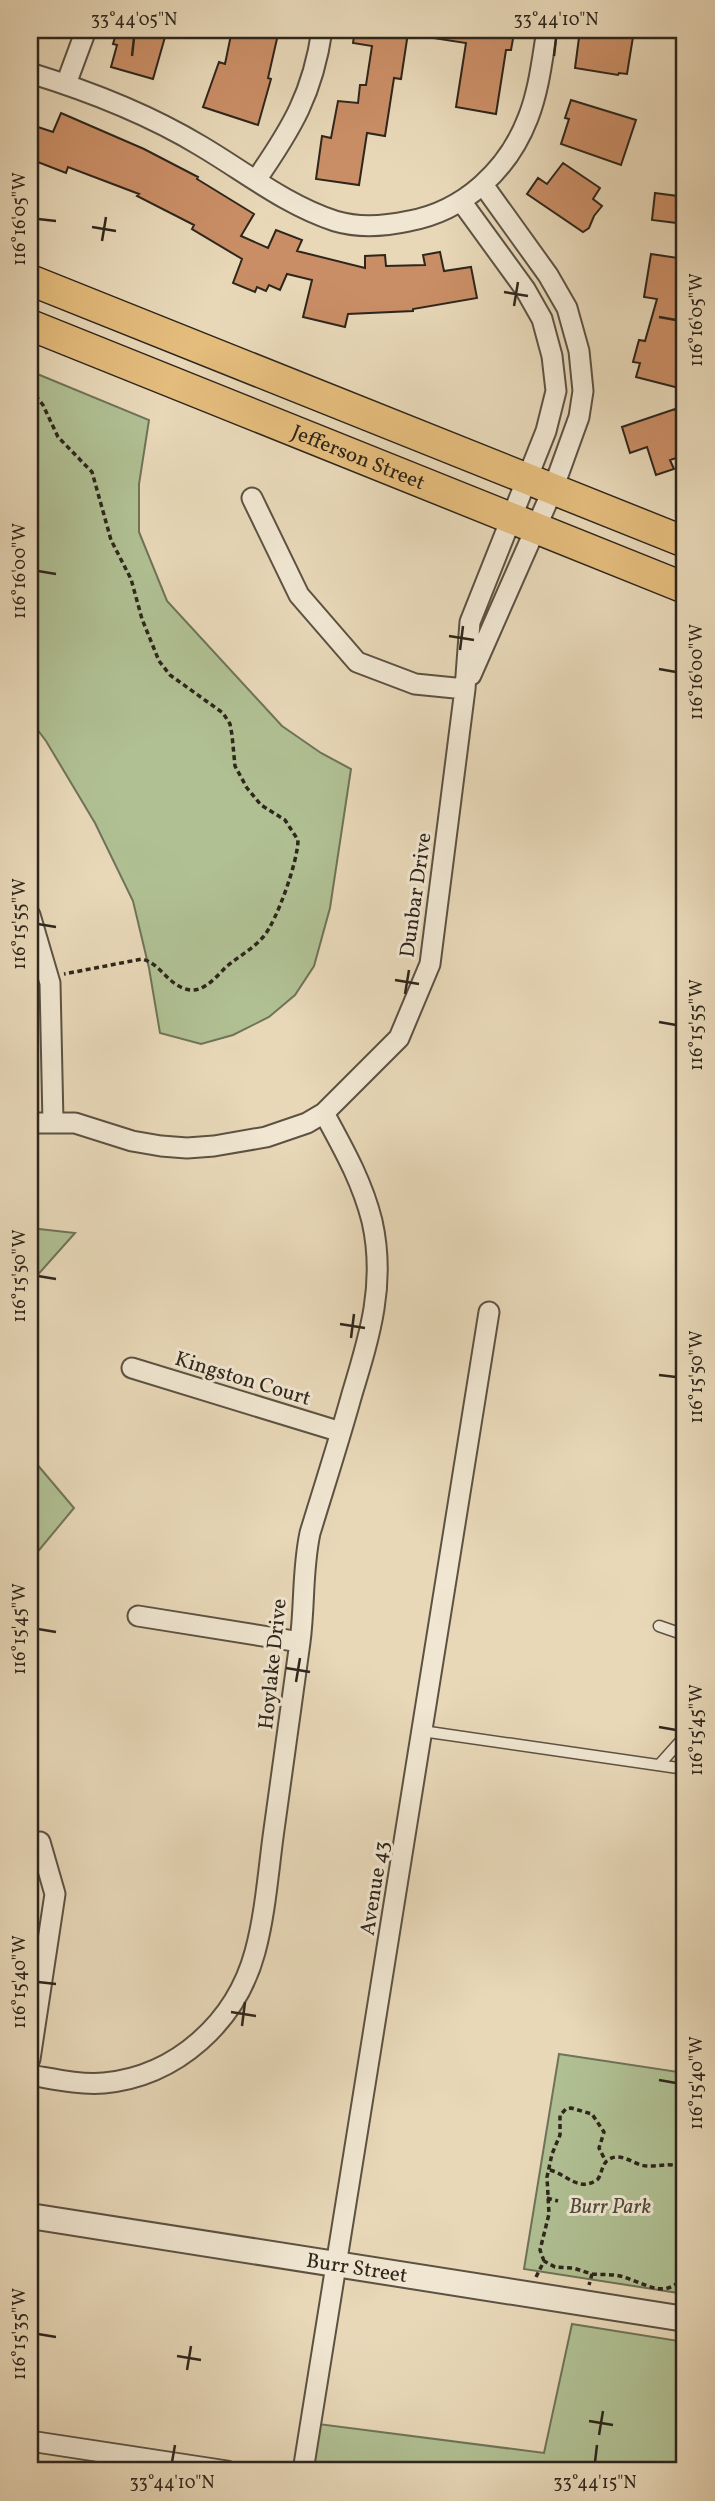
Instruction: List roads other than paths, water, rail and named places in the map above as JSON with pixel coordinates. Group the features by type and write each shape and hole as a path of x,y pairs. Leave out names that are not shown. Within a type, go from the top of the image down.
{"main road":[{"name":"Jefferson Street","path":"30,279 532,503 685,588"},
{"name":"Jefferson Street","path":"30,325 532,503 685,542"}],"street":[{"path":"66,84 86,30"},
{"path":"256,180 300,110 314,76 323,30"},
{"path":"30,73 66,84 153,121 199,144 290,203 338,222 383,226 429,218 472,194 509,156 528,119 540,79 547,30"},
{"path":"472,194 548,275 567,308 579,351 583,391 579,416 532,503"},
{"path":"472,194 542,319 552,356 556,391 532,503"},
{"path":"252,498 299,595 357,662 415,684 465,689"},
{"name":"Dunbar Drive","path":"30,1123 75,1124 132,1141 187,1148 266,1137 307,1123 324,1113 399,1038 430,964 465,689 470,622 532,503"},
{"path":"30,915 48,978 53,1122"},
{"name":"Hoylake Drive","path":"30,2076 103,2083 134,2077 182,2056 219,2023 247,1974 260,1926 300,1642 304,1564 310,1533 368,1345 378,1282 373,1231 363,1193 353,1164 324,1113"},
{"name":"Avenue 43","path":"303,2471 489,1312"},
{"name":"Kingston Court","path":"132,1368 341,1432"},
{"path":"138,1616 300,1642"},
{"path":"30,2059 55,1894 40,1842"},
{"name":"Burr Street","path":"30,2216 685,2319"},
{"path":"30,2441 227,2471"}],"lane":[{"path":"659,1626 685,1635"},
{"path":"422,1731 685,1769"},
{"path":"659,1765 685,1736"}],"park label":[{"name":"Burr Park","path":"610,2206"}]}
